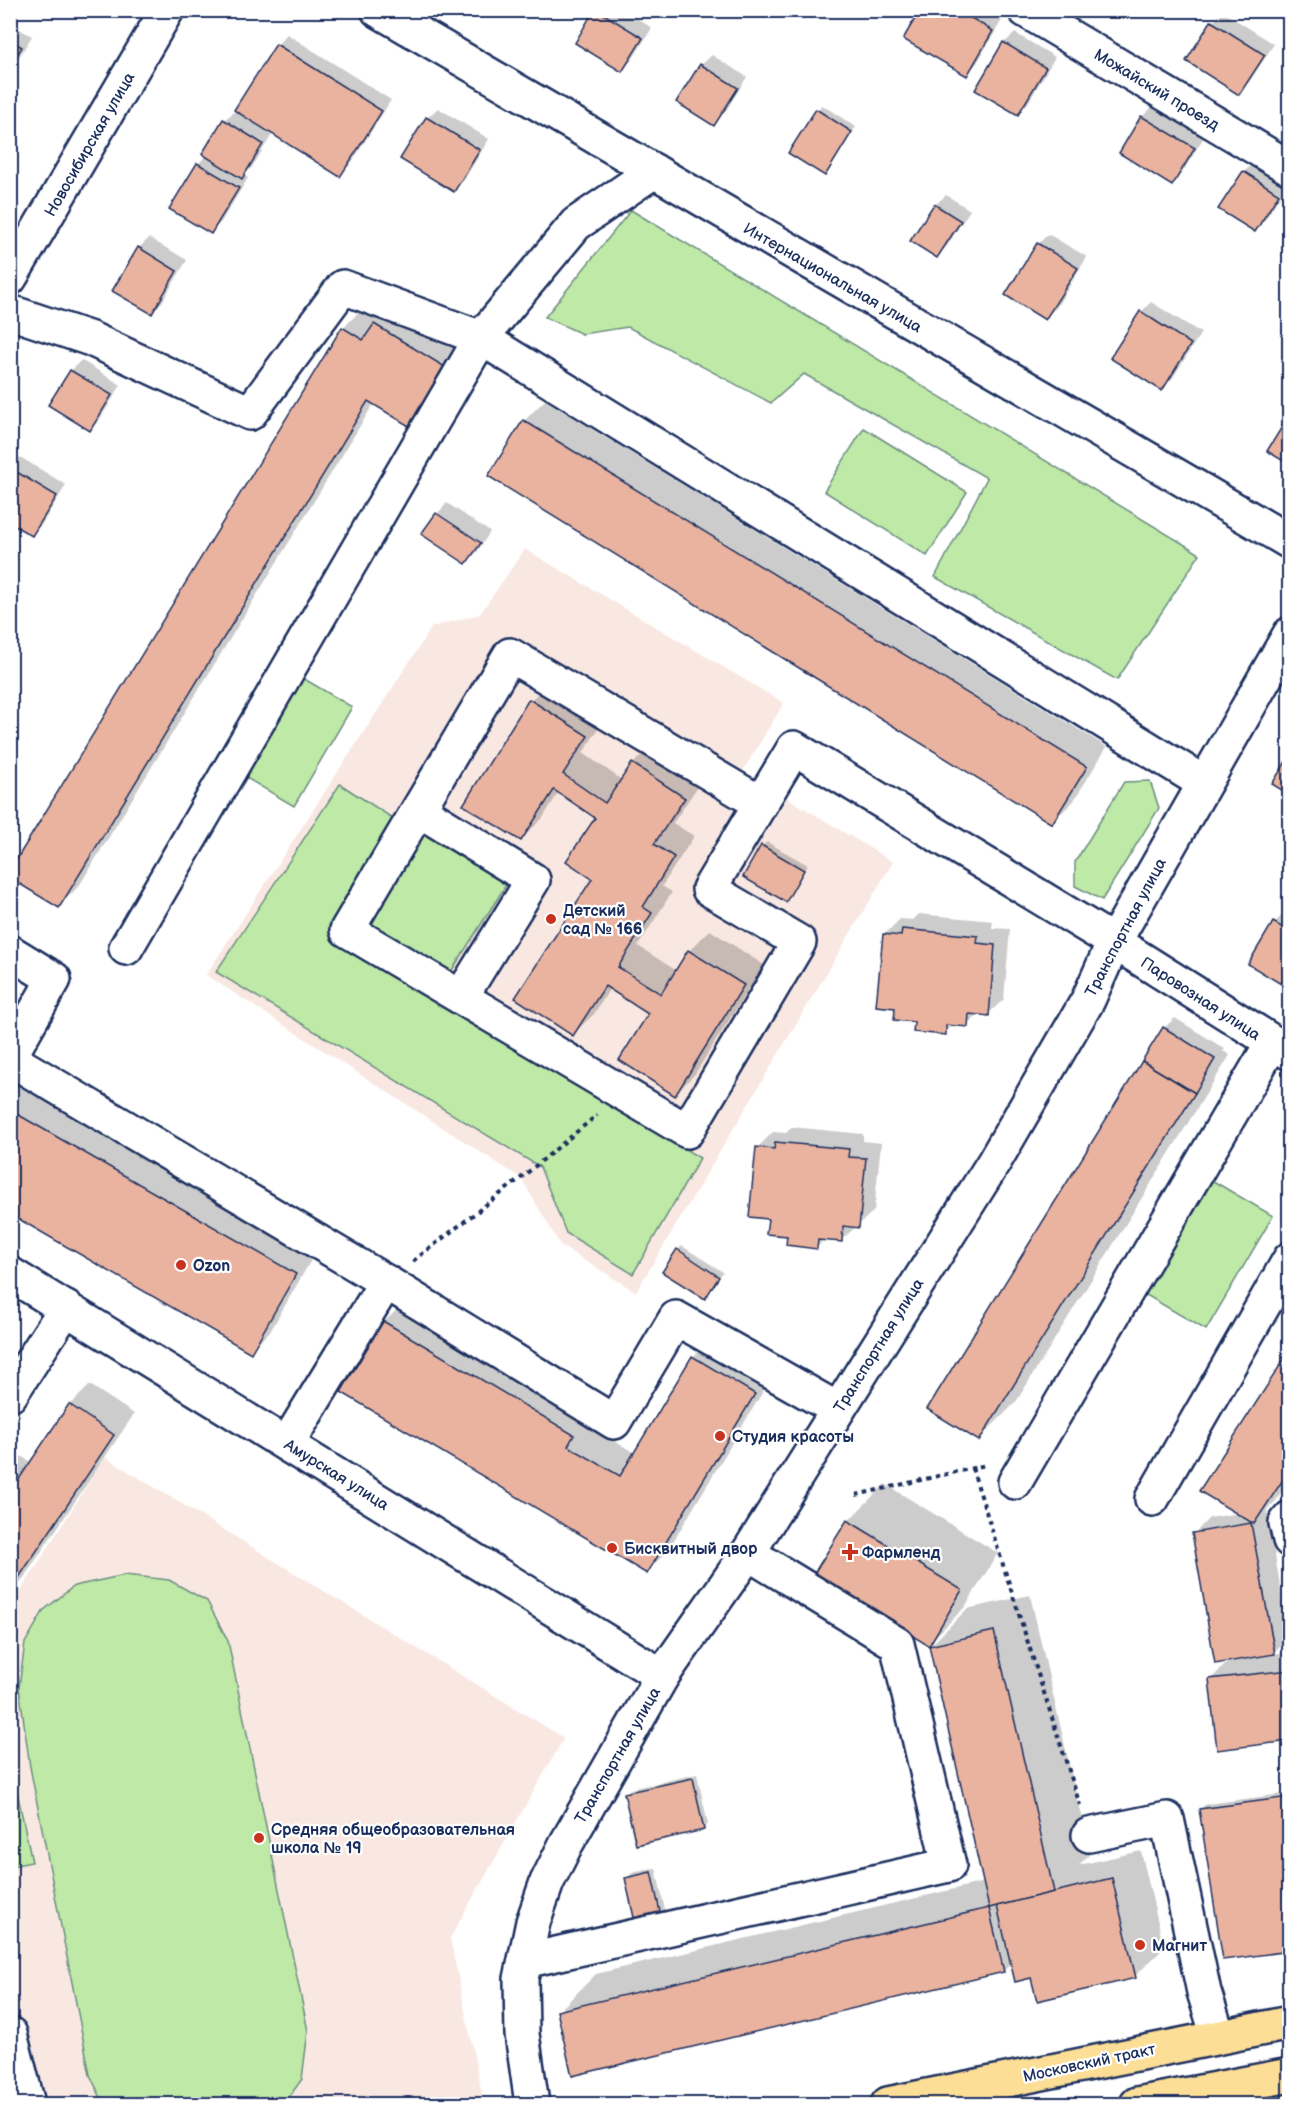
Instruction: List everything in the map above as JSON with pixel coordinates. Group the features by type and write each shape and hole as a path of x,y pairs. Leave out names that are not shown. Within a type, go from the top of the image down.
{"main road":[{"name":"Московский тракт","path":"888,2104 1290,2023"},
{"path":"1137,2104 1290,2075"}],"street":[{"name":"Новосибирская улица","path":"10,278 167,10"},
{"name":"Интернациональная улица","path":"378,10 1290,542"},
{"name":"Можайский проезд","path":"1025,10 1290,168"},
{"path":"126,948 481,338 576,224 654,171"},
{"path":"10,312 91,339 250,413 343,287 481,338 1204,783"},
{"name":"Транспортная улица","path":"532,2104 522,2034 521,1979 533,1922 547,1882 599,1784 662,1676 748,1553 994,1162 1088,999 1114,942 1290,634"},
{"path":"510,655 760,804 710,889 799,942 687,1131 347,930 510,655"},
{"name":"Паровозная улица","path":"760,804 794,748 1114,942 1281,1048"},
{"path":"418,810 533,880 460,997"},
{"path":"10,952 54,979 10,1058 386,1282 614,1422 676,1318 837,1409"},
{"path":"1015,1482 1281,1048"},
{"path":"1152,1499 1290,1259"},
{"name":"Амурская улица","path":"10,1274 662,1676"},
{"path":"287,1444 386,1282"},
{"path":"10,1395 66,1308"},
{"path":"1290,1518 1286,1523 1290,1540"},
{"path":"525,1961 949,1865 897,1644 748,1553"},
{"path":"1089,1835 1167,1819 1204,1992 1218,2036"},
{"path":"10,2034 28,2104"}],"path":[{"path":"386,1282 521,1178 623,1093"},
{"path":"856,1494 987,1465 1015,1482"},
{"path":"972,1468 1089,1835"}],"shaded area":[{"name":"Детский сад № 166","path":"525,549 784,703 743,771 893,862 636,1292 561,1246 521,1178 206,975 432,627 480,614"},
{"name":"Средняя общеобразовательная школа № 19","path":"105,1457 564,1738 450,1938 484,2104 11,2104 10,1608"}],"green space":[{"path":"631,210 1200,554 1117,680 935,577 987,478 804,374 771,403 628,327 582,334 545,317"},
{"path":"864,428 967,492 927,556 824,491"},
{"path":"301,677 352,707 294,806 243,776"},
{"path":"1150,781 1159,808 1102,900 1075,886 1075,862 1124,782"},
{"path":"340,784 400,823 335,938 700,1158 633,1274 566,1233 540,1167 216,972"},
{"path":"422,829 508,882 449,975 364,923"},
{"path":"1208,1178 1273,1216 1206,1330 1141,1292"},
{"path":"125,1575 169,1580 207,1601 228,1641 308,2031 302,2079 284,2104 104,2104 90,2075 30,1767 19,1687 25,1643 44,1610 74,1586"},
{"path":"10,1758 32,1862 11,1866 10,1866"}],"building":[{"path":"594,10 643,38 622,72 575,43"},
{"path":"920,10 958,10 993,31 967,76 903,39"},
{"path":"1211,21 1265,55 1239,95 1186,61"},
{"path":"10,40 22,47 10,67"},
{"path":"1003,42 1046,68 1018,115 975,90"},
{"path":"276,44 382,111 340,177 234,110"},
{"path":"700,64 738,88 714,126 676,102"},
{"path":"816,109 852,132 825,176 788,153"},
{"path":"1141,116 1195,148 1172,186 1119,153"},
{"path":"426,117 480,150 454,192 400,159"},
{"path":"223,119 263,144 242,179 202,154"},
{"path":"197,163 239,188 211,234 169,209"},
{"path":"1243,171 1279,194 1255,232 1218,209"},
{"path":"934,204 961,221 937,258 910,241"},
{"path":"1037,243 1078,268 1045,320 1005,295"},
{"path":"138,247 177,271 152,314 112,291"},
{"path":"1140,311 1191,344 1162,391 1110,358"},
{"path":"374,324 445,367 409,426 368,401 59,908 10,878 10,870 342,327 363,340"},
{"path":"70,370 112,395 90,431 48,405"},
{"path":"1290,414 1290,465 1267,451"},
{"path":"523,420 1087,767 1052,824 488,476"},
{"path":"10,468 57,496 32,536 10,523"},
{"path":"436,513 481,543 466,564 421,534"},
{"path":"529,699 588,736 563,774 605,803 632,763 685,798 654,844 674,857 643,907 652,913 618,967 661,994 688,950 744,985 675,1096 619,1060 648,1014 605,986 573,1036 515,998 592,879 566,861 595,818 554,790 521,841 463,805"},
{"path":"1290,755 1290,795 1272,784"},
{"path":"761,845 804,870 786,902 743,877"},
{"path":"1273,922 1290,932 1290,971 1281,984 1248,964"},
{"path":"902,929 978,936 977,943 995,945 989,1016 969,1014 968,1027 946,1025 946,1035 913,1032 914,1022 894,1020 895,1008 876,1006 883,934 901,936"},
{"path":"1163,1027 1215,1059 1195,1093 1142,1061"},
{"path":"1142,1061 1195,1093 979,1441 927,1409"},
{"path":"10,1110 296,1274 251,1353 10,1214"},
{"path":"775,1142 849,1149 848,1157 866,1158 859,1228 843,1226 842,1242 818,1240 817,1249 786,1245 787,1236 766,1234 768,1219 749,1217 756,1147 774,1149"},
{"path":"677,1249 719,1277 705,1299 662,1272"},
{"path":"383,1321 574,1435 568,1446 620,1476 692,1356 755,1394 647,1574 341,1392"},
{"path":"1290,1350 1290,1469 1254,1524 1199,1491"},
{"path":"69,1404 114,1435 10,1591 10,1483 15,1485"},
{"path":"847,1520 962,1590 929,1646 813,1575"},
{"path":"1251,1523 1275,1654 1215,1664 1192,1533"},
{"path":"994,1631 1054,1892 989,1908 929,1646"},
{"path":"1290,1670 1290,1741 1217,1750 1209,1679"},
{"path":"693,1778 704,1830 636,1845 624,1793"},
{"path":"1290,1797 1290,1951 1223,1960 1199,1809"},
{"path":"651,1872 661,1916 635,1922 625,1878"},
{"path":"1112,1878 1136,1978 1037,2001 1031,1978 1015,1982 997,1906"},
{"path":"989,1908 1004,1972 572,2076 557,2011"}],"place":[{"name":"Детский сад № 166","path":"551,919"},
{"name":"Ozon","path":"181,1265"},
{"name":"Студия красоты","path":"720,1436"},
{"name":"Бисквитный двор","path":"612,1548"},
{"name":"Фармленд","path":"850,1552"},
{"name":"Средняя общеобразовательная школа № 19","path":"259,1838"},
{"name":"Магнит","path":"1140,1945"}]}
